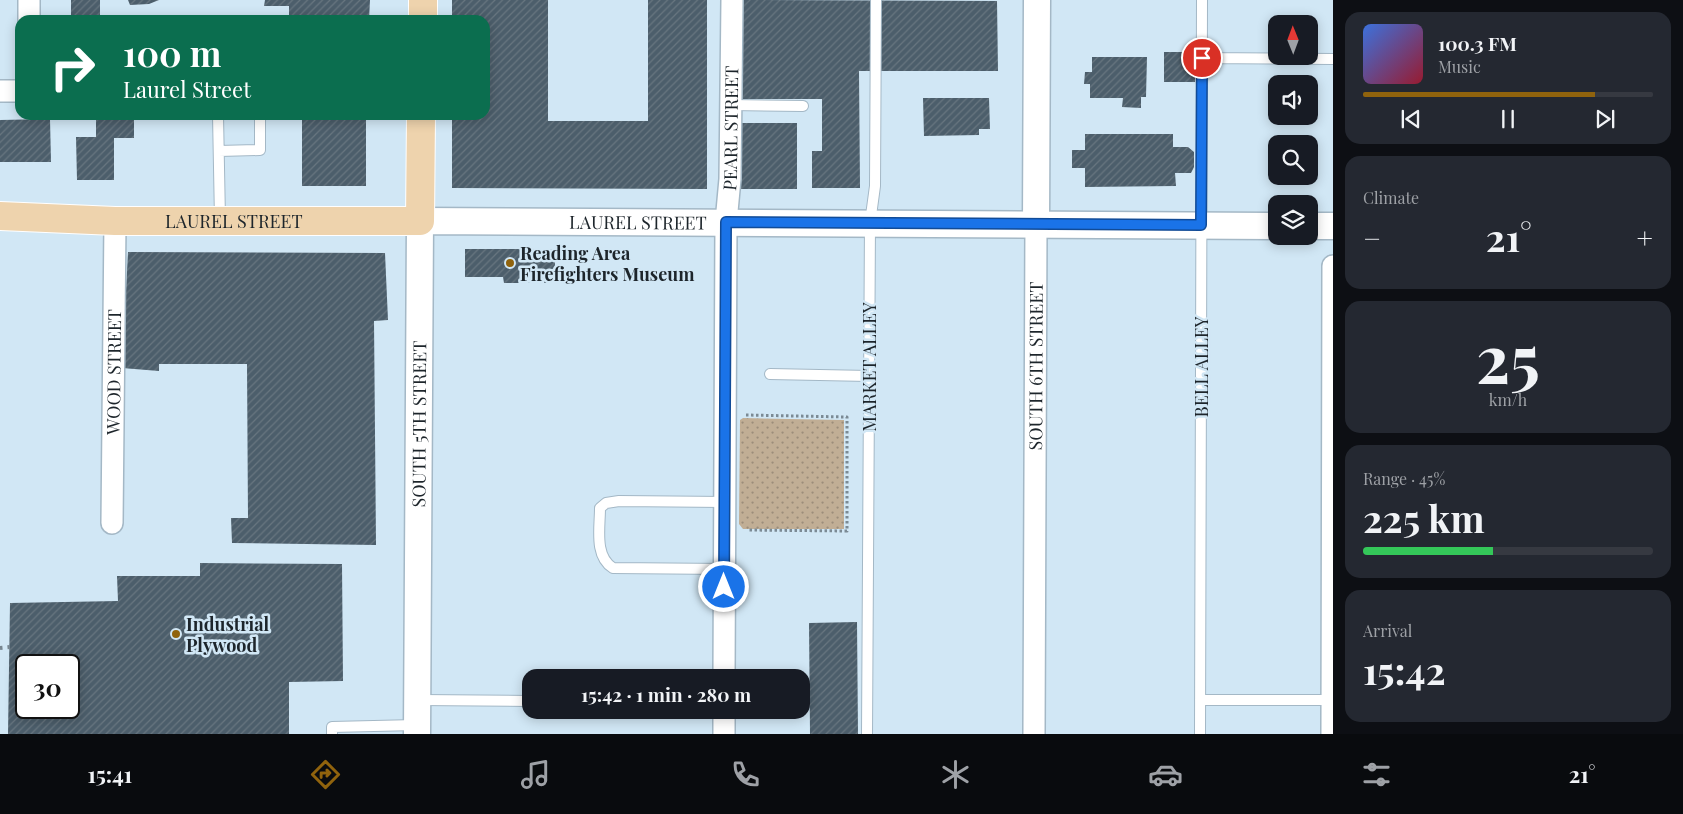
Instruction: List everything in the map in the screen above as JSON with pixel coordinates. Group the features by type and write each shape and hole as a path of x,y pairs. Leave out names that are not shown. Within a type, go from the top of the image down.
{"main road":[{"path":"423,0 423,15"},
{"name":"SOUTH 5TH STREET","path":"420,221 421,120"},
{"name":"LAUREL STREET","path":"0,216 115,221 420,221"}],"street":[{"path":"29,0 29,15"},
{"name":"PEARL STREET","path":"724,669 726,222 731,105 732,0"},
{"name":"SOUTH 6TH STREET","path":"1034,734 1037,0"},
{"path":"0,91 15,91"},
{"name":"WOOD STREET","path":"112,523 115,221"},
{"name":"LAUREL STREET","path":"420,221 1268,226"},
{"name":"SOUTH 5TH STREET","path":"417,720 420,221"},
{"path":"1318,226 1333,226"},
{"path":"1332,734 1333,266"},
{"path":"724,719 724,734"}],"lane":[{"name":"MARKET ALLEY","path":"867,734 870,223 875,186 876,0"},
{"name":"BELL ALLEY","path":"1200,734 1202,0"},
{"path":"1202,58 1333,59"},
{"path":"731,105 803,106"},
{"path":"218,120 220,221"},
{"path":"219,151 260,150 260,120"},
{"path":"770,374 869,376"},
{"path":"725,502 619,501 606,503 600,508 600,551 607,564 613,568 725,569"},
{"path":"1200,700 1332,700"},
{"path":"332,734 332,727 417,720 522,702"}],"path":[{"path":"724,530 847,531 847,417 725,415"}],"shaded area":[{"path":"743,418 844,420 844,529 743,529 739,524 740,420"}],"building":[{"path":"71,0 100,0 100,15 71,15"},
{"path":"128,0 159,0 149,4 130,5"},
{"path":"265,0 370,0 369,15 289,15 289,6 264,6"},
{"path":"452,0 548,0 548,121 648,121 648,0 707,0 707,189 452,188 452,120 490,120 490,15 452,15"},
{"path":"735,0 997,1 998,71 859,71 860,188 812,188 812,151 822,151 822,99 735,99"},
{"path":"1164,52 1195,52 1195,82 1164,82"},
{"path":"1092,57 1147,57 1146,97 1141,97 1141,108 1122,107 1123,98 1090,98 1090,84 1084,84 1085,72 1092,72"},
{"path":"923,98 989,98 990,129 979,129 979,135 924,136"},
{"path":"0,120 50,120 51,162 0,162"},
{"path":"96,120 134,120 134,138 114,138 114,180 77,180 76,137 96,137"},
{"path":"302,120 366,120 366,186 302,186"},
{"path":"736,123 797,123 797,189 736,189"},
{"path":"1085,134 1173,134 1173,147 1188,147 1194,152 1194,167 1191,173 1175,173 1176,186 1085,187 1085,168 1072,168 1072,150 1085,150"},
{"name":"Reading Area Firefighters Museum","path":"465,249 555,249 555,283 504,283 503,277 465,277"},
{"path":"128,252 385,253 388,320 374,321 376,545 232,543 231,518 248,518 247,364 159,364 159,371 122,368"},
{"name":"Industrial Plywood","path":"200,563 342,564 343,681 289,682 289,734 8,734 10,603 118,601 117,576 200,576"},
{"path":"857,622 858,734 810,734 809,623"}],"railway":[{"path":"0,648 10,647"}],"place":[{"name":"Reading Area Firefighters Museum","path":"510,263"},
{"name":"Industrial Plywood","path":"176,634"}],"route":[{"path":"724,587 726,222 1201,225 1202,58"}]}
